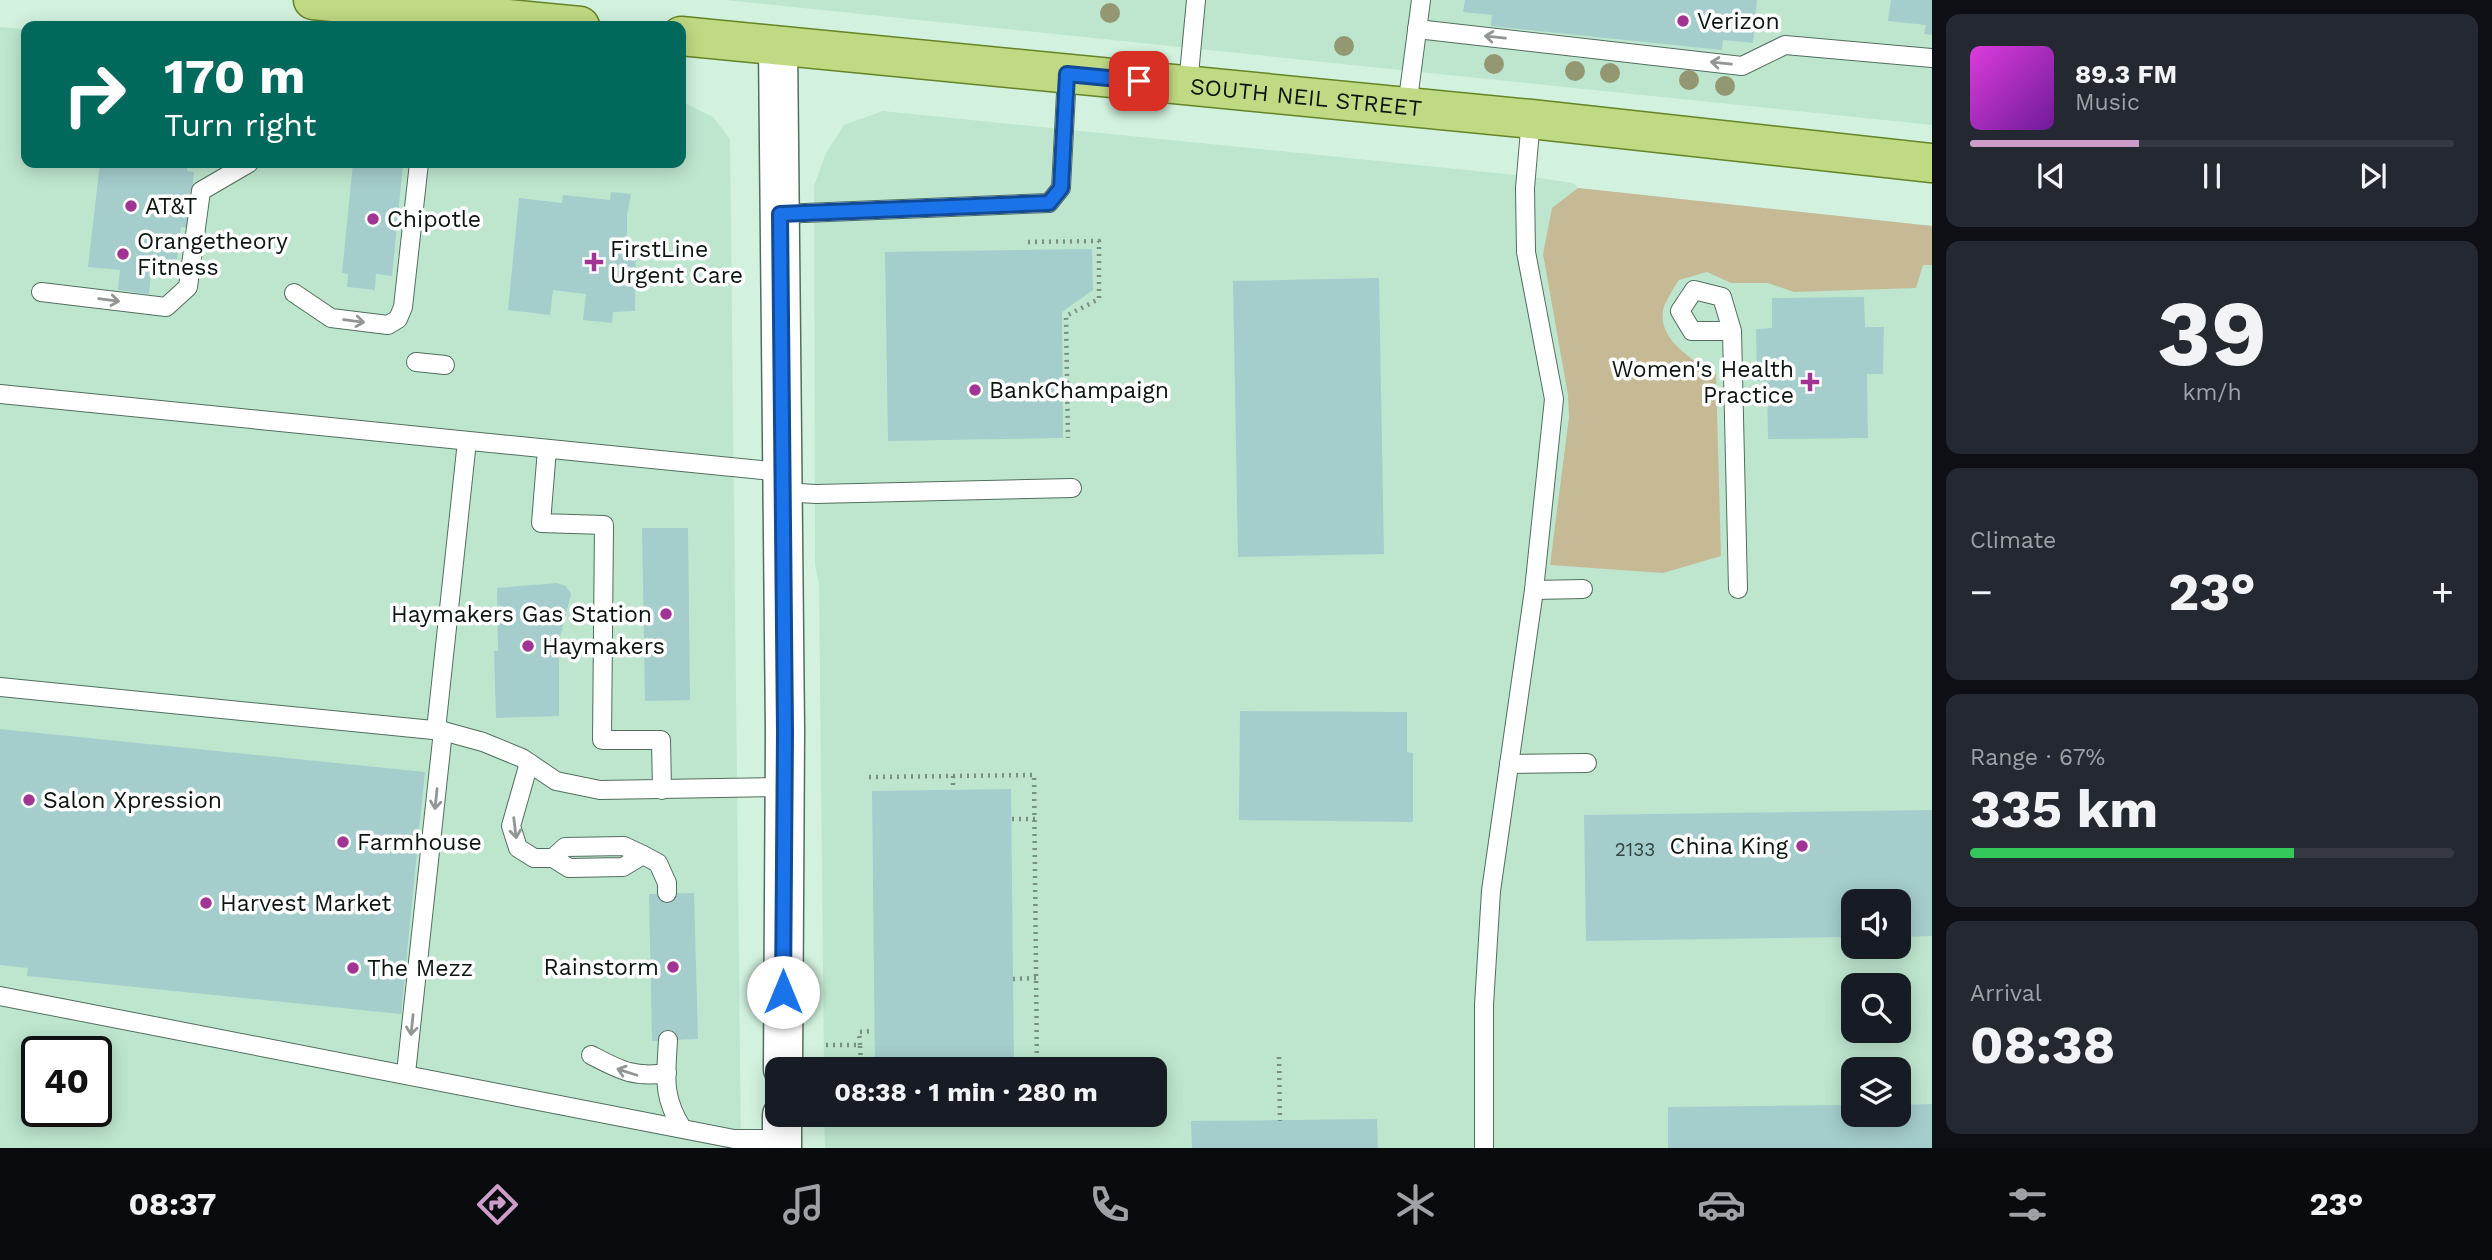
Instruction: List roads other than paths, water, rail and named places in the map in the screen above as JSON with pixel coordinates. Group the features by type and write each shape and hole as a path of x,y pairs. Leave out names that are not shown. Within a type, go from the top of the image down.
{"main road":[{"path":"313,0 395,4 538,21"},
{"name":"SOUTH NEIL STREET","path":"686,37 1531,119 1932,163"}],"street":[{"path":"779,46 785,787 783,1057"}],"lane":[{"path":"1188,85 1196,0"},
{"path":"1406,107 1421,0"},
{"path":"1417,29 1742,65 1785,45 1932,58"},
{"path":"780,214 1049,203 1061,188 1067,74"},
{"path":"1484,1148 1484,1005 1491,891 1534,590 1554,399 1526,252 1525,188 1531,119"},
{"path":"41,292 166,307 188,288 201,191 240,168"},
{"path":"294,293 331,318 388,325 398,319 403,307 418,168"},
{"path":"1732,331 1738,589"},
{"path":"416,362 445,365"},
{"path":"0,394 547,449 782,482 816,494 1072,488"},
{"path":"406,1073 467,441"},
{"path":"547,449 541,523 604,526 602,740 661,740 662,790"},
{"path":"1534,590 1583,589"},
{"path":"0,687 440,731 483,742 529,763 556,781 600,790 785,787"},
{"path":"529,763 512,826 519,848 534,858 553,858 569,868 623,867 643,855 658,863 667,883 667,893"},
{"path":"1509,764 1587,763"},
{"path":"0,996 734,1139 782,1134"},
{"path":"667,1040 670,1110 682,1128"},
{"path":"591,1055 620,1070 643,1077 667,1073"}],"place":[{"name":"Verizon","path":"1683,21"},
{"name":"AT&T","path":"131,206"},
{"name":"Chipotle","path":"373,219"},
{"name":"Orangetheory Fitness","path":"123,254"},
{"name":"FirstLine Urgent Care","path":"594,262"},
{"name":"Women's Health Practice","path":"1810,382"},
{"name":"BankChampaign","path":"975,390"},
{"name":"Haymakers Gas Station","path":"666,614"},
{"name":"Haymakers","path":"528,646"},
{"name":"Salon Xpression","path":"29,800"},
{"name":"Farmhouse","path":"343,842"},
{"name":"China King","path":"1802,846"},
{"name":"Harvest Market","path":"206,903"},
{"name":"Rainstorm","path":"673,967"},
{"name":"The Mezz","path":"353,968"}]}
